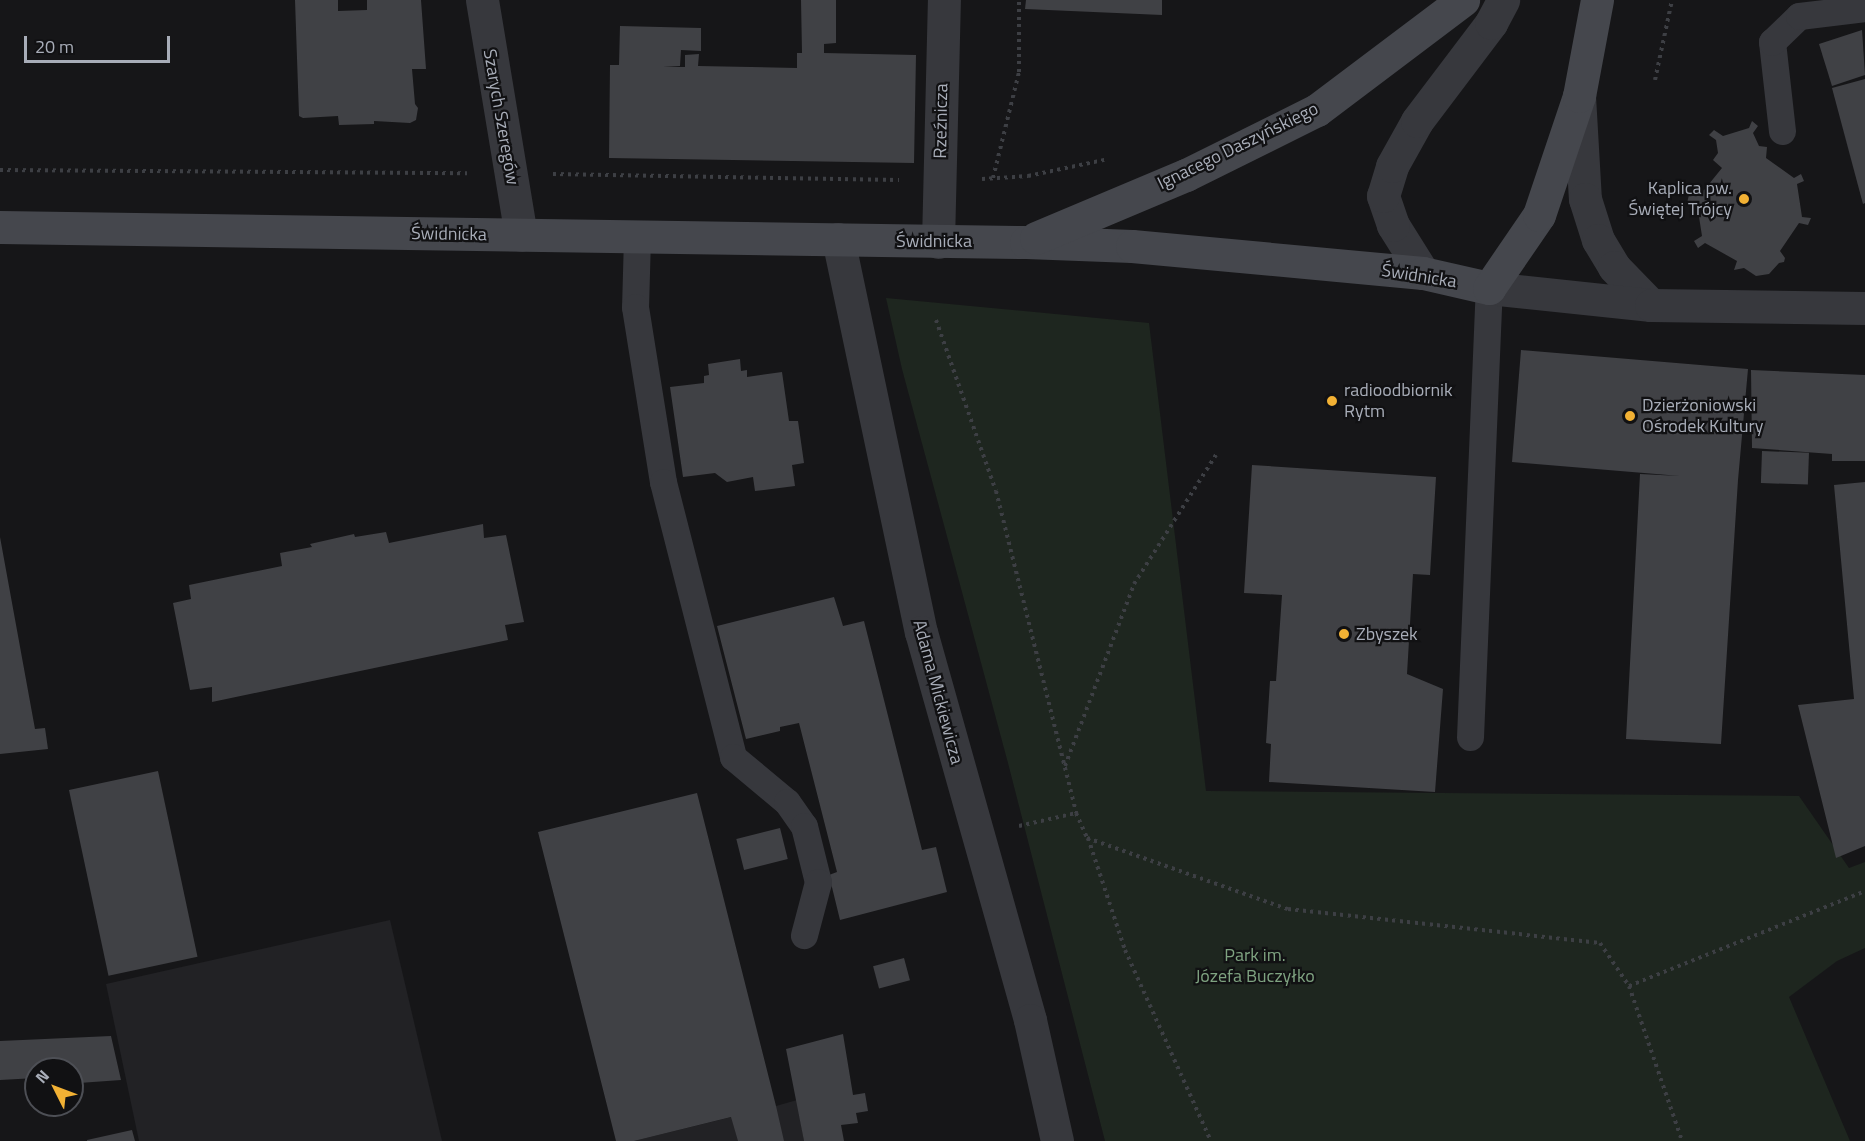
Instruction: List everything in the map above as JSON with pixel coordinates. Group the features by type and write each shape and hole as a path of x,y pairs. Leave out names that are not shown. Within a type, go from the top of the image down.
{"street":[{"name":"Szarych Szeregów","path":"482,0 521,235"},
{"name":"Rzeźnicza","path":"938,243 944,0"},
{"name":"Ignacego Daszyńskiego","path":"1026,242 1186,175 1317,110 1463,0"},
{"path":"1423,273 1393,225 1383,196 1392,166 1418,121 1491,23 1503,0"},
{"path":"1489,288 1539,215 1579,96 1597,0"},
{"path":"1579,96 1585,199 1598,240 1614,267 1651,305"},
{"name":"Świdnicka","path":"0,227 838,239 938,243 1026,242 1132,246 1423,273 1489,288 1651,305 1865,308"},
{"name":"Adama Mickiewicza","path":"838,239 850,308 921,632 1030,1020 1057,1141"}],"lane":[{"path":"1782,131 1772,42 1799,16 1865,8"},
{"path":"637,237 635,307 663,483 733,757 787,802 804,826 818,882 804,935"},
{"path":"1470,737 1489,288"}],"path":[{"path":"993,178 1019,72 1019,0"},
{"path":"1655,80 1672,0"},
{"path":"970,179 1028,176 1110,159"},
{"path":"0,170 474,173"},
{"path":"548,174 909,180"},
{"path":"936,320 996,491 1076,813 1087,838 1125,950 1211,1141"},
{"path":"1065,767 1134,584 1216,455"},
{"path":"978,835 1076,813"},
{"path":"1087,838 1288,909 1600,943 1629,986 1682,1141"},
{"path":"1629,986 1865,891"}],"shaded area":[{"path":"390,920 442,1141 139,1141 106,984"},
{"path":"797,1100 804,1141 634,1141 776,1106"}],"green space":[{"name":"Park im. Józefa Buczyłko","path":"886,298 1149,323 1206,791 1799,796 1849,868 1865,862 1865,948 1837,961 1789,997 1850,1141 1105,1141 1008,763 902,369"}],"building":[{"path":"295,0 338,0 338,11 367,10 367,0 421,0 426,69 412,69 415,104 418,108 416,120 410,123 374,121 374,124 339,125 338,116 303,118 299,116"},
{"path":"801,0 836,0 836,43 824,44 824,53 916,55 914,163 609,158 610,65 619,65 620,26 701,28 701,51 681,50 680,66 663,67 685,67 685,55 699,54 698,66 797,68 797,53 802,53"},
{"path":"1026,0 1162,0 1162,15 1025,9"},
{"path":"1862,30 1865,75 1832,86 1819,44"},
{"path":"1865,79 1865,203 1863,204 1832,88"},
{"name":"Kaplica pw. Świętej Trójcy","path":"1752,121 1758,126 1753,133 1759,146 1767,147 1766,158 1794,178 1801,174 1804,181 1797,184 1802,217 1811,218 1808,225 1799,223 1780,251 1785,258 1784,262 1779,263 1769,274 1756,276 1744,268 1734,270 1737,261 1705,243 1698,248 1694,241 1702,236 1697,204 1687,203 1689,195 1700,195 1722,168 1713,160 1718,153 1716,140 1709,135 1714,130 1723,136 1749,128"},
{"path":"1521,350 1748,369 1738,480 1721,744 1626,739 1640,474 1680,476 1512,462"},
{"path":"740,359 741,371 747,370 747,377 782,372 789,421 798,421 804,463 792,465 795,486 755,491 753,477 727,482 715,473 683,477 670,387 704,383 704,376 709,375 708,364"},
{"path":"1751,370 1865,375 1865,461 1832,461 1832,454 1752,448"},
{"path":"1762,451 1809,453 1808,485 1761,483"},
{"name":"Zbyszek","path":"1252,465 1436,477 1430,575 1413,574 1407,674 1443,689 1435,792 1269,782 1271,744 1266,743 1270,681 1276,681 1282,595 1244,593"},
{"path":"1865,482 1865,846 1836,858 1798,705 1854,699 1834,485"},
{"path":"483,524 484,538 506,535 524,622 505,625 508,640 212,702 212,687 190,690 173,603 191,599 189,585 282,566 280,553 312,547 310,544 354,534 355,537 386,532 389,543"},
{"path":"0,537 35,729 45,728 48,749 0,754"},
{"path":"834,597 843,626 864,621 922,850 936,847 947,892 840,920 829,875 837,872 799,723 780,727 780,731 746,739 717,626"},
{"path":"158,771 198,957 108,976 69,790"},
{"path":"697,793 784,1141 738,1141 731,1117 634,1141 616,1141 538,832"},
{"path":"780,828 788,859 744,870 736,839"},
{"path":"904,958 910,980 879,988 873,966"},
{"path":"843,1034 853,1095 865,1093 868,1111 856,1113 858,1123 841,1125 844,1141 804,1141 786,1049"},
{"path":"111,1036 121,1080 84,1083 84,1057 24,1057 24,1079 0,1080 0,1041"},
{"path":"132,1130 135,1141 87,1141 87,1140"}],"place":[{"name":"Kaplica pw. Świętej Trójcy","path":"1744,199"},
{"name":"radioodbiornik Rytm","path":"1332,401"},
{"name":"Dzierżoniowski Ośrodek Kultury","path":"1630,416"},
{"name":"Zbyszek","path":"1344,634"}]}
